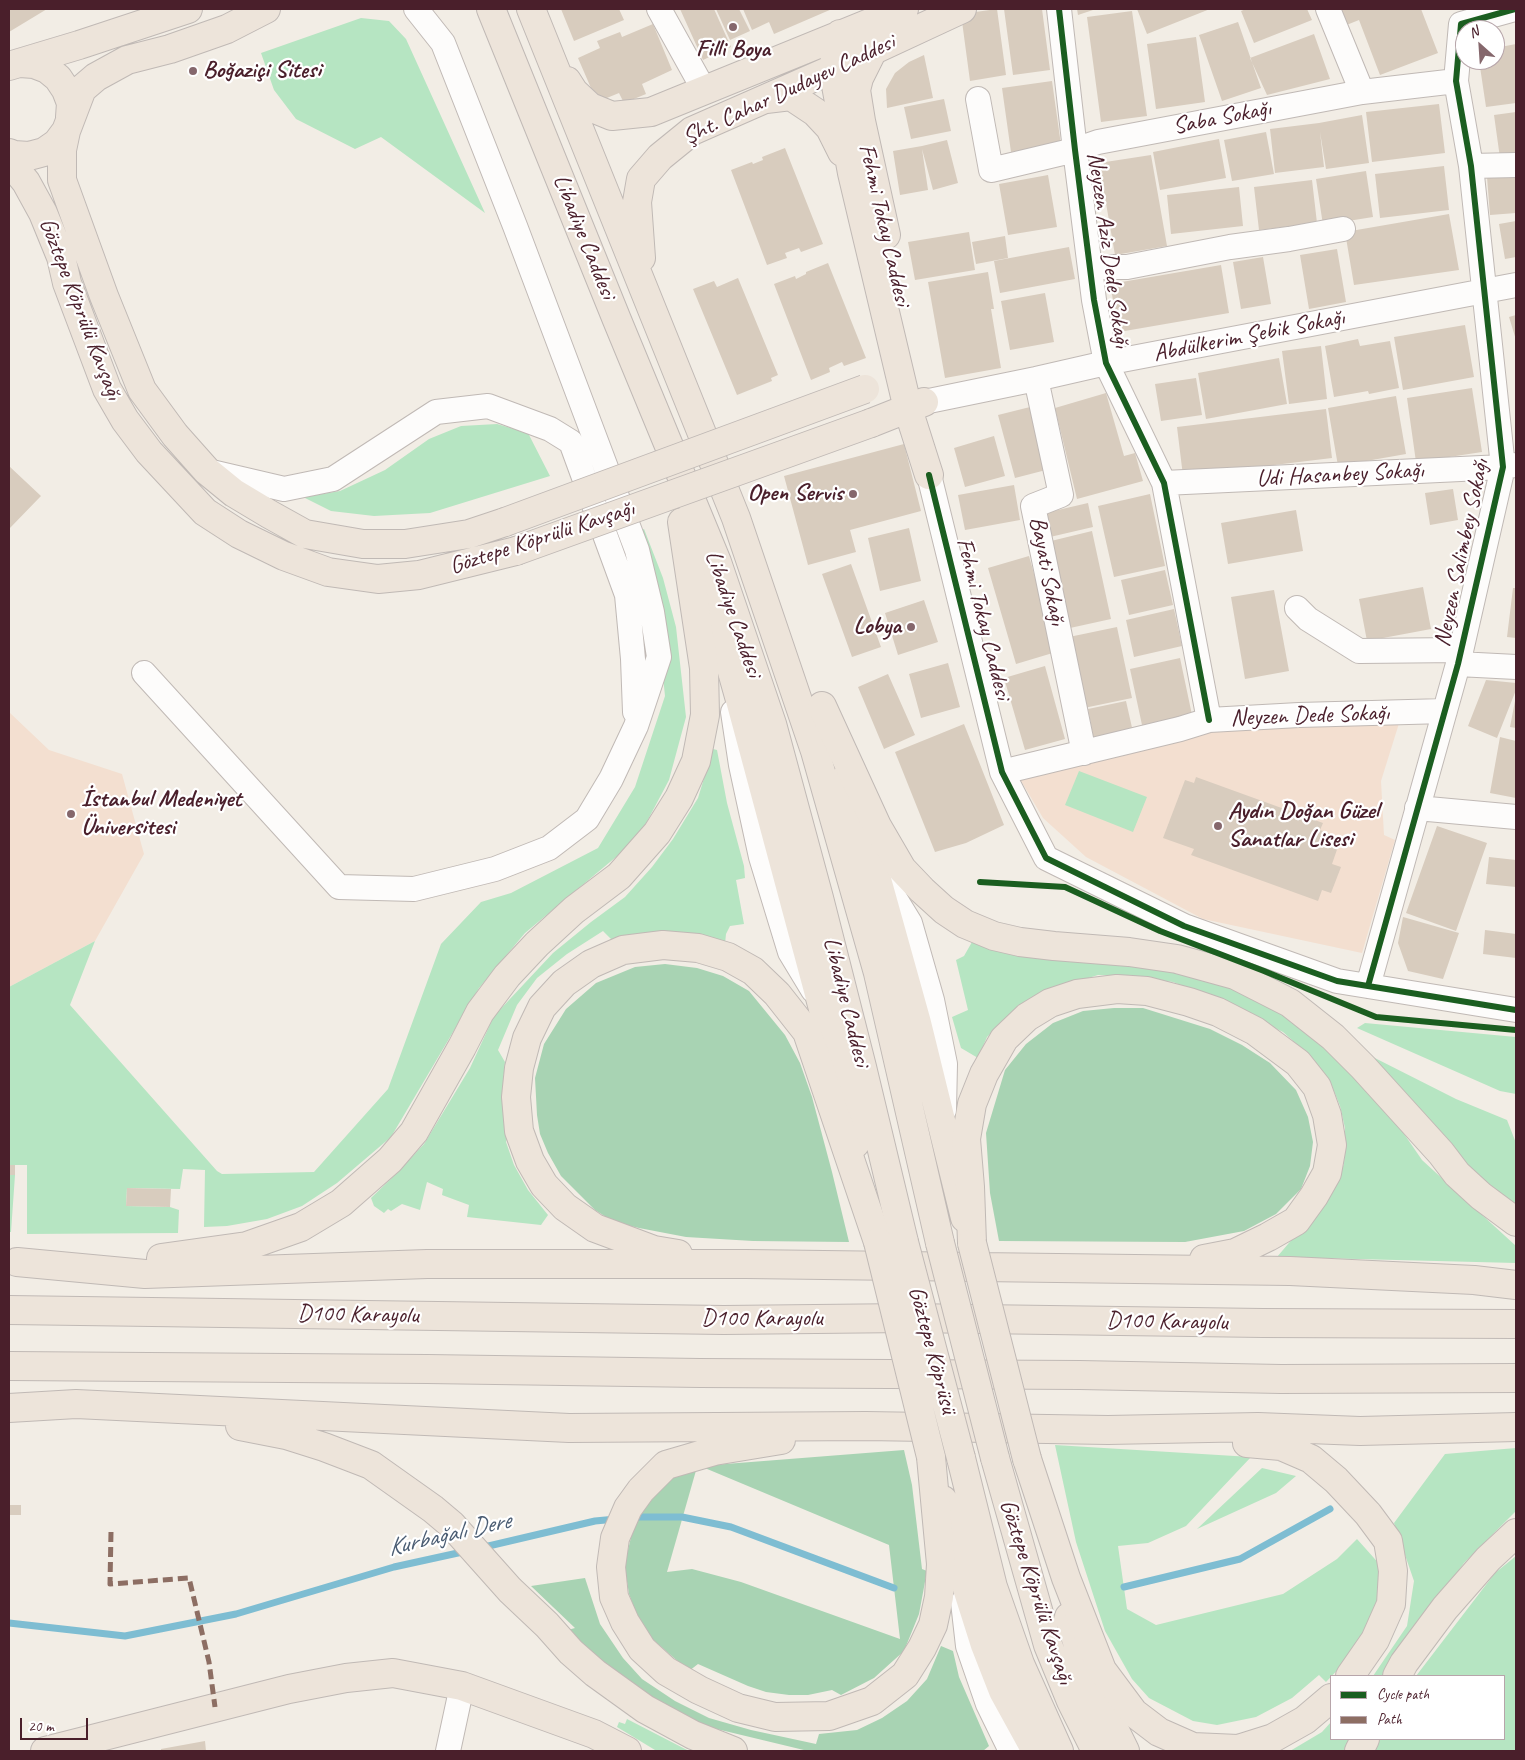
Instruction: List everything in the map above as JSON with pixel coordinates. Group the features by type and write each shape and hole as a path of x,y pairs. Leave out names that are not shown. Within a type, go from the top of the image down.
{"main road":[{"path":"14,65 188,9"},
{"path":"9,153 29,156 44,152 56,143 68,124 82,89 104,72 127,60 170,49 227,29 266,9"},
{"path":"481,9 503,37"},
{"name":"Libadiye Caddesi","path":"491,9 717,562 772,724 862,1067 891,1242"},
{"name":"Libadiye Caddesi","path":"531,9 736,518 815,751 878,973 940,1243"},
{"name":"Şht. Cahar Dudayev Caddesi","path":"548,50 574,92 590,107 612,116 651,112 904,9"},
{"name":"Şht. Cahar Dudayev Caddesi","path":"642,285 637,202 642,180 660,156 692,131 834,69 962,9"},
{"path":"840,34 834,69 852,174"},
{"name":"Fehmi Tokay Caddesi","path":"873,50 859,78 856,90 929,475"},
{"path":"14,65 34,64 48,69 58,78 66,90 71,103 68,124"},
{"path":"760,100 791,96 815,112 830,128 852,174"},
{"name":"Göztepe Köprülü Kavşağı","path":"68,124 62,150 62,180 104,296 142,390 175,435 206,471 234,493 306,534 363,544 405,544 469,534 909,373"},
{"name":"Göztepe Köprülü Kavşağı","path":"9,161 26,182 46,220 61,257 67,283 107,389 125,420 149,452 205,512 238,534 284,556 328,572 378,578 419,575 516,551 916,405"},
{"name":"Fehmi Tokay Caddesi","path":"852,174 909,373"},
{"path":"617,320 682,522 722,636 822,1005 850,1119 891,1242 950,1564 976,1645 1036,1751"},
{"path":"736,518 877,826 902,869 944,910 972,927 994,936 1020,942 1129,952 1178,959 1235,975 1290,1003 1333,1037 1351,1055 1458,1174 1481,1196 1516,1222"},
{"path":"13,1262 153,1259 247,1246 301,1227 333,1208 390,1160 414,1132 480,1012 507,976 537,944 574,910 619,876 657,833 680,798 696,761 705,716 704,668 682,522"},
{"path":"822,706 871,858 917,1023 1058,1580 1088,1676 1117,1747"},
{"path":"746,1264 654,1250 595,1228 565,1207 544,1185 530,1161 519,1131 516,1097 519,1068 527,1038 542,1007 564,983 591,964 623,950 663,945 698,948 728,957 753,971 777,994 806,1032 891,1242"},
{"path":"972,1243 966,1139 972,1104 984,1074 1004,1039 1027,1017 1050,1003 1077,994 1117,989 1147,991 1218,1012 1255,1031 1298,1063 1317,1087 1327,1115 1332,1145 1327,1173 1314,1196 1296,1221 1236,1253 1148,1269"},
{"name":"Göztepe Köprüsü","path":"891,1242 961,1458"},
{"name":"Göztepe Köprüsü","path":"940,1243 995,1458"},
{"path":"13,1262 145,1274 427,1264 746,1264 1300,1271 1474,1280 1516,1285"},
{"name":"D100 Karayolu","path":"9,1310 724,1320 907,1318 1516,1324"},
{"path":"9,1366 426,1369 700,1374 1516,1378"},
{"path":"9,1398 76,1404 569,1428 866,1426 1108,1430 1258,1427 1360,1431 1516,1427"},
{"path":"9,1408 76,1404"},
{"path":"130,1406 286,1435 371,1465 433,1509 452,1525 510,1590 594,1673 645,1709 693,1735 733,1751"},
{"path":"866,1426 714,1451 666,1465 641,1490 628,1508 615,1538 611,1567 614,1597 625,1622 642,1649 666,1671 699,1690 738,1708 775,1717 829,1716 872,1701 905,1675 922,1648 932,1625 950,1564"},
{"path":"1108,1430 1281,1446 1311,1458 1336,1480 1368,1514 1388,1541 1393,1571 1391,1604 1375,1640 1351,1675"},
{"name":"Göztepe Köprülü Kavşağı","path":"961,1458 993,1587 1020,1664 1059,1751"},
{"name":"Göztepe Köprülü Kavşağı","path":"995,1458 1048,1644 1071,1701 1117,1747"},
{"path":"1027,1459 1066,1578 1102,1670 1134,1713 1159,1732 1194,1747 1238,1749 1273,1738 1305,1720 1330,1699"},
{"path":"1398,1675 1404,1663 1445,1608 1488,1559 1516,1533"},
{"path":"45,1751 280,1691 346,1678 393,1673 462,1686 594,1734 626,1751"}],"street":[{"path":"144,673 338,887 414,890 495,869 549,848 587,820 611,779 636,726 659,657 652,612 637,550 515,226 443,43 416,9"},
{"path":"659,9 704,90"},
{"name":"Neyzen Aziz Dede Sokağı","path":"1059,9 1094,300 1106,363 1164,483 1172,517 1209,720"},
{"path":"1328,9 1362,92"},
{"name":"Neyzen Salimbey Sokağı","path":"1368,986 1445,711 1510,466 1484,291 1471,166 1456,81 1461,24 1515,9"},
{"name":"Saba Sokağı","path":"978,99 992,170 1075,150 1098,142 1362,92 1456,81"},
{"path":"1471,166 1516,164"},
{"path":"1090,267 1127,267 1230,247 1343,229"},
{"name":"Abdülkerim Şebik Sokağı","path":"916,405 1106,363 1516,285"},
{"name":"Bayati Sokağı","path":"1036,379 1061,495 1033,506 1084,753"},
{"path":"206,471 284,489 333,479 436,412 488,406 550,429 571,442 627,595 633,659 636,726"},
{"name":"Udi Hasanbey Sokağı","path":"1164,483 1510,466"},
{"name":"Fehmi Tokay Caddesi","path":"929,475 1002,772 1046,858 1184,926 1337,981 1516,1010"},
{"path":"1297,608 1308,619 1359,651 1459,657 1516,667"},
{"name":"Neyzen Dede Sokağı","path":"1002,772 1084,753 1209,720 1299,714 1445,711"},
{"path":"1418,808 1516,817"},
{"path":"976,1645 988,1704 1011,1751"},
{"path":"448,1751 462,1686"}],"shaded area":[{"name":"İstanbul Medeniyet Üniversitesi","path":"9,712 49,750 122,774 144,854 95,941 9,987"},
{"name":"Aydın Doğan Güzel Sanatlar Lisesi","path":"1401,717 1381,781 1384,835 1395,840 1362,953 1203,919 1086,857 1043,818 1020,779 1213,725"}],"green space":[{"path":"361,18 389,21 406,39 485,213 381,137 355,149 296,119 274,90 261,53"},
{"path":"497,424 528,433 550,476 430,513 374,516 331,511 303,497 340,491 385,470 429,439 461,426"},
{"path":"644,529 663,578 676,627 686,717 669,780 643,829 616,857 525,933 479,988 391,1137 337,1183 302,1206 267,1219 227,1226 204,1227 205,1170 183,1169 180,1189 127,1188 126,1206 170,1207 179,1210 178,1233 27,1234 27,1165 9,1165 9,987 95,941 70,1005 217,1171 222,1174 314,1172 388,1089 441,944 481,902 511,893 598,848 635,787 665,696 657,618 635,533"},
{"path":"713,749 717,750 727,803 744,866 745,878 736,880 744,924 730,926 726,934 725,944 613,941 603,931 567,954 537,978 517,1005 498,1050 505,1062 503,1084 508,1135 506,1142 514,1165 528,1190 548,1215 541,1225 467,1217 469,1205 442,1195 443,1189 427,1182 420,1210 402,1204 391,1211 388,1209 384,1213 374,1206 371,1198 424,1144 470,1068 494,1016 553,953 625,897 652,867 673,839 698,798"},
{"path":"1079,771 1147,797 1133,832 1065,805"},
{"path":"972,942 1013,955 1091,960 1201,976 1243,992 1287,1017 1327,1050 1361,1084 1400,1128 1422,1160 1516,1246 1516,1263 1277,1257 1333,1191 1344,1164 1345,1128 1340,1106 1330,1081 1309,1055 1283,1032 1204,994 1173,982 1131,976 1098,975 1040,993 1011,1013 987,1037 978,1058 961,1048 952,1017 968,1010 956,960 964,956"},
{"path":"665,964 697,968 723,976 749,991 785,1035 800,1063 812,1097 849,1242 753,1241 686,1237 639,1228 614,1222 595,1210 561,1176 540,1134 537,1115 535,1078 544,1044 566,1009 596,983 635,967"},
{"path":"1143,1008 1210,1029 1242,1045 1270,1063 1296,1090 1308,1117 1313,1142 1310,1166 1301,1189 1276,1214 1244,1231 1185,1242 999,1241 990,1193 986,1133 1005,1070 1026,1044 1053,1023 1083,1011"},
{"path":"1365,1023 1516,1037 1516,1094 1500,1091 1357,1028"},
{"path":"1359,1050 1456,1099 1507,1120 1516,1143 1516,1216 1477,1188"},
{"path":"9,1175 15,1175 11,1232 9,1232"},
{"path":"1055,1445 1251,1457 1186,1526 1148,1543 1118,1546 1127,1609 1156,1625 1283,1594 1337,1559 1357,1539 1382,1567 1376,1613 1347,1660 1333,1675 1330,1675 1326,1682 1319,1675 1292,1698 1256,1717 1217,1725 1193,1721 1149,1698 1132,1679 1105,1631 1076,1542"},
{"path":"1516,1448 1516,1511 1464,1563 1414,1634 1390,1675 1374,1675 1407,1626 1414,1581 1394,1523 1445,1454"},
{"path":"904,1450 912,1485 922,1569 927,1571 919,1614 904,1651 874,1678 841,1695 832,1690 808,1695 766,1692 698,1664 689,1671 650,1637 636,1613 629,1594 626,1559 631,1537 641,1513 668,1480 693,1467 697,1467 667,1572 692,1569 741,1582 900,1639 889,1545 700,1466"},
{"path":"1262,1468 1296,1476 1276,1493 1197,1529"},
{"path":"1516,1556 1516,1751 1375,1751 1380,1740 1505,1740 1505,1675 1417,1675 1495,1573"},
{"path":"585,1578 600,1624 623,1658 642,1679 675,1701 709,1718 751,1730 816,1744 819,1734 857,1730 882,1718 907,1701 927,1679 941,1646 953,1651 959,1677 989,1746 983,1751 808,1751 700,1725 641,1693 600,1661 568,1630 575,1628 531,1586"},
{"path":"627,1719 689,1751 655,1750 617,1727 619,1722 625,1724"},
{"path":"1330,1723 1330,1740 1352,1740 1347,1751 1290,1751 1322,1732"}],"building":[{"path":"9,9 47,9 9,32"},
{"path":"561,9 619,9 624,20 574,41"},
{"path":"680,9 714,9 731,47 703,60"},
{"path":"716,9 739,9 750,31 730,40"},
{"path":"743,9 832,9 774,34 769,22 752,30"},
{"path":"997,9 1006,75 970,81 961,14"},
{"path":"1004,9 1042,9 1050,70 1013,75"},
{"path":"1077,9 1096,9 1078,15"},
{"path":"1137,9 1210,9 1147,34"},
{"path":"1246,9 1307,9 1312,20 1254,43 1241,11"},
{"path":"1331,9 1421,9 1438,53 1380,75 1359,20 1339,28"},
{"path":"1132,11 1147,116 1101,122 1087,17"},
{"path":"1238,22 1261,88 1222,101 1199,35"},
{"path":"653,24 672,70 642,84 646,94 624,103 619,93 597,102 578,58 600,48 597,41 620,32 622,37"},
{"path":"1314,34 1330,79 1267,95 1250,58"},
{"path":"1196,37 1205,102 1156,109 1147,44"},
{"path":"1516,44 1516,103 1486,107 1480,70 1505,70 1505,46"},
{"path":"924,55 933,98 887,108 886,89 895,73 909,62"},
{"path":"1052,81 1061,145 1011,152 1002,88"},
{"path":"944,99 951,131 911,139 904,107"},
{"path":"1439,104 1445,153 1372,162 1366,112"},
{"path":"1516,112 1516,156 1500,158 1494,115"},
{"path":"1362,115 1369,163 1326,169 1320,132 1324,167 1275,173 1270,129"},
{"path":"1266,132 1274,174 1232,181 1224,140"},
{"path":"1219,139 1226,178 1160,190 1153,152"},
{"path":"947,140 958,183 933,190 922,149 928,190 900,195 893,151"},
{"path":"785,148 823,244 801,252 799,248 785,253 787,258 767,265 731,170 763,160 762,157"},
{"path":"1151,155 1167,246 1115,255 1099,163"},
{"path":"1444,166 1449,210 1380,218 1375,174"},
{"path":"1366,171 1373,217 1323,225 1316,179"},
{"path":"1048,175 1057,227 1008,235 999,184"},
{"path":"1516,175 1516,213 1490,215 1487,177"},
{"path":"1312,180 1317,223 1259,230 1254,187"},
{"path":"1239,187 1243,226 1171,234 1167,195"},
{"path":"1449,214 1459,270 1354,285 1345,232"},
{"path":"1516,221 1516,257 1505,259 1499,224"},
{"path":"969,232 975,270 915,280 908,242"},
{"path":"1005,236 1008,258 976,264 972,242"},
{"path":"1069,247 1075,279 1000,293 994,261"},
{"path":"1337,249 1346,302 1309,309 1300,255"},
{"path":"1263,257 1271,304 1241,309 1233,262"},
{"path":"828,263 866,358 844,366 842,362 829,368 830,372 811,380 774,284 795,276 796,279 806,274 806,272"},
{"path":"1221,265 1229,313 1119,332 1110,284"},
{"path":"988,272 994,309 991,309 1001,368 945,378 928,282"},
{"path":"738,278 778,375 771,378 772,381 737,395 693,289 714,281 717,287"},
{"path":"1045,293 1054,342 1010,350 1001,301"},
{"path":"1516,315 1516,340 1509,317"},
{"path":"1465,325 1474,377 1403,390 1394,337"},
{"path":"1358,339 1360,346 1390,341 1399,388 1369,394 1368,391 1334,397 1325,346"},
{"path":"1321,346 1327,399 1289,404 1282,351"},
{"path":"1279,358 1287,404 1206,419 1198,373"},
{"path":"1196,378 1202,415 1161,421 1155,384"},
{"path":"1472,388 1482,452 1416,462 1407,398"},
{"path":"1106,393 1124,456 1135,453 1143,481 1077,499 1055,408"},
{"path":"1396,396 1406,454 1338,466 1328,408"},
{"path":"1030,407 1046,470 1015,478 998,415"},
{"path":"1326,409 1332,458 1183,476 1177,427"},
{"path":"994,436 1005,476 965,487 954,448"},
{"name":"Open Servis","path":"904,444 921,511 850,530 856,552 808,565 784,476"},
{"path":"9,466 41,496 9,529"},
{"path":"1014,485 1020,520 965,530 958,495"},
{"path":"1453,489 1458,520 1430,525 1425,493"},
{"path":"1150,494 1165,566 1114,577 1098,506"},
{"path":"1088,503 1093,527 1050,537 1045,513"},
{"path":"1296,510 1303,551 1228,564 1221,523"},
{"path":"909,528 921,581 880,591 868,538"},
{"path":"1092,531 1111,619 1070,628 1051,541"},
{"path":"1029,556 1056,652 1016,664 988,568"},
{"path":"851,564 881,647 852,657 822,574"},
{"path":"1165,570 1173,605 1129,615 1121,580"},
{"path":"1423,587 1431,629 1367,641 1359,599"},
{"path":"1513,588 1516,588 1516,638 1507,637"},
{"path":"1274,590 1289,671 1245,679 1231,597"},
{"name":"Lobya","path":"924,600 938,642 898,655 885,613"},
{"path":"1174,609 1182,646 1134,657 1126,620"},
{"path":"1117,627 1132,698 1084,708 1069,637"},
{"path":"1180,658 1192,715 1142,725 1130,669"},
{"path":"948,663 960,707 921,718 909,674"},
{"path":"1045,666 1065,739 1025,750 1004,678"},
{"path":"888,674 915,735 884,749 858,687"},
{"path":"1486,680 1516,683 1516,690 1497,738 1468,726"},
{"path":"1126,701 1133,732 1094,740 1088,709"},
{"path":"1516,701 1516,728 1510,727"},
{"path":"964,724 1004,825 966,843 935,852 895,752"},
{"path":"1500,737 1516,741 1516,798 1490,793"},
{"path":"1196,777 1323,823 1320,830 1341,838 1332,864 1341,867 1331,893 1322,890 1318,901 1191,855 1194,849 1163,838 1185,780 1194,783"},
{"path":"1437,826 1487,843 1456,931 1406,913"},
{"path":"1489,857 1516,860 1516,887 1486,884"},
{"path":"1403,917 1459,933 1443,979 1408,971 1398,943"},
{"path":"1485,930 1516,934 1516,958 1483,954"},
{"path":"9,1165 15,1165 15,1175 9,1175"},
{"path":"127,1188 171,1189 170,1207 126,1206"},
{"path":"10,1505 21,1505 21,1515 10,1515"},
{"path":"205,1741 206,1751 161,1751 161,1749"}],"waterway":[{"name":"Kurbağalı Dere","path":"1124,1587 1240,1559 1330,1509"},
{"name":"Kurbağalı Dere","path":"632,1517 682,1517 731,1527 894,1588"},
{"name":"Kurbağalı Dere","path":"480,1548 595,1521 616,1519"},
{"name":"Kurbağalı Dere","path":"9,1623 125,1636 236,1614 394,1567 467,1551"}],"marked path":[{"path":"111,1532 110,1584 189,1578 209,1662 215,1707"}],"cycle path":[{"path":"1059,9 1094,300 1106,363 1164,483 1209,720"},
{"path":"1368,986 1458,664 1503,467 1471,166 1456,81 1461,24 1515,9"},
{"path":"929,475 1002,772 1046,858 1184,926 1337,981 1516,1010"},
{"path":"980,882 1065,887 1160,931 1376,1017 1516,1030"}],"place":[{"name":"Filli Boya","path":"733,27"},
{"name":"Boğaziçi Sitesi","path":"193,71"},
{"name":"Open Servis","path":"853,494"},
{"name":"Lobya","path":"911,627"},
{"name":"İstanbul Medeniyet Üniversitesi","path":"71,814"},
{"name":"Aydın Doğan Güzel Sanatlar Lisesi","path":"1218,826"}]}
